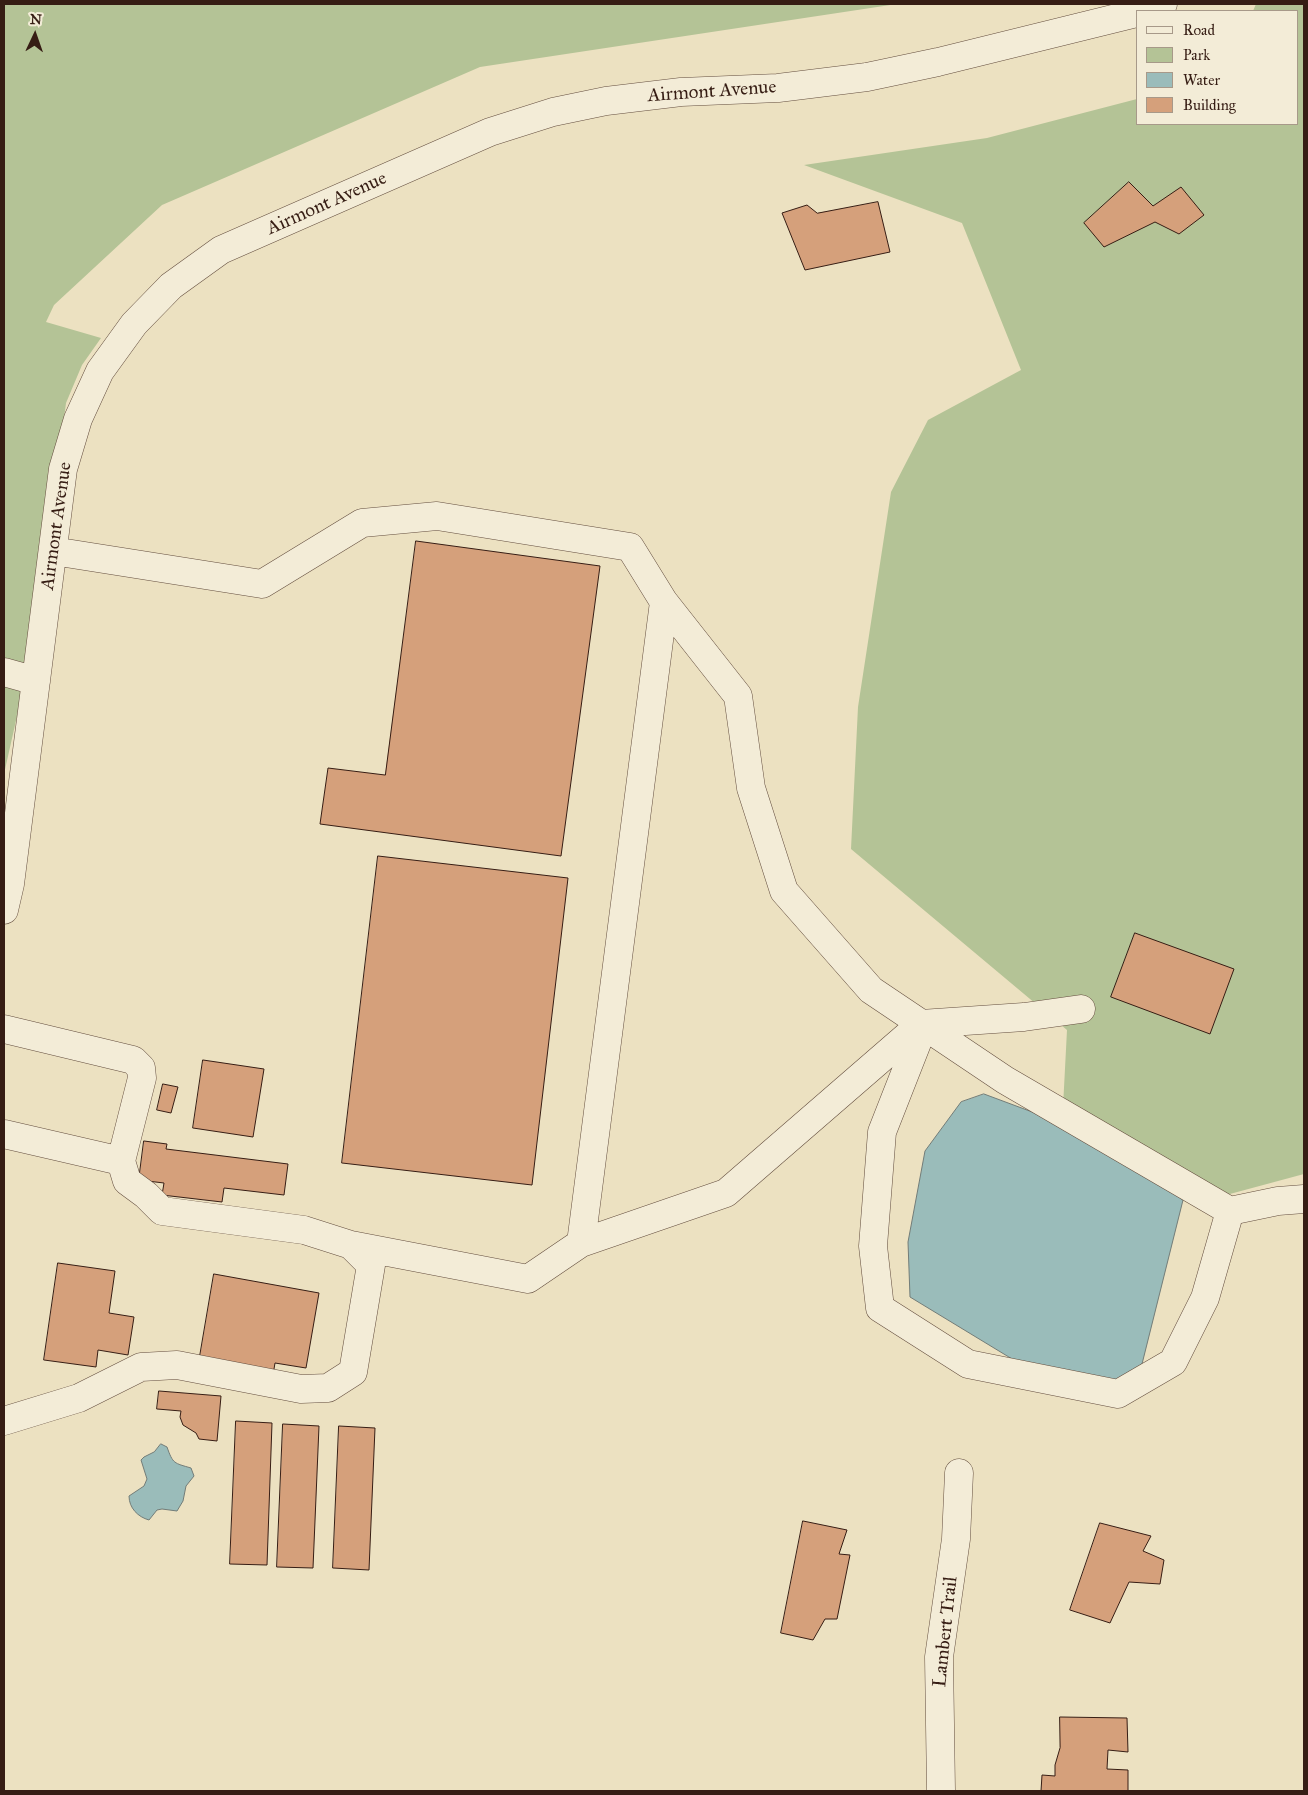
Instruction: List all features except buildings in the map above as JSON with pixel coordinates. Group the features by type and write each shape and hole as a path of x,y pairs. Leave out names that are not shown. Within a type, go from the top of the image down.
{"street":[{"path":"1145,10 1163,4"},
{"name":"Airmont Avenue","path":"4,910 10,884 63,469 78,419 100,371 134,324 171,286 221,250 490,132 553,112 606,101 681,92 778,88 867,77 938,62 1136,13"},
{"path":"52,551 262,584 362,522 438,516 630,547 664,602 738,696 752,788 784,891 871,990 1004,1080 1230,1211 1278,1201 1304,1199"},
{"path":"581,1243 664,602"},
{"path":"4,672 36,681"},
{"path":"4,1029 133,1060 141,1068 142,1078 121,1161 126,1182 146,1195 162,1211 304,1230 351,1245 528,1279 581,1243 726,1193 922,1024 1024,1018 1081,1009"},
{"path":"922,1024 882,1132 873,1246 880,1308 968,1364 1118,1394 1173,1362 1206,1298 1230,1211"},
{"path":"4,1134 121,1161"},
{"path":"4,1421 79,1398 141,1366 177,1365 301,1389 328,1388 353,1372 371,1265 351,1245"},
{"name":"Lambert Trail","path":"941,1791 939,1657 956,1539 959,1473"}],"green space":[{"path":"4,4 897,4 480,67 162,205 54,305 46,322 101,338 82,365 66,403 37,627 4,774"},
{"path":"1256,4 1304,4 1304,1174 1215,1198 1063,1107 1067,1030 851,849 858,707 891,492 928,420 1021,370 962,223 804,165 987,138 1136,99 1136,125 1298,125 1298,10 1253,10"}],"water":[{"path":"984,1094 1094,1135 1183,1200 1142,1364 1114,1384 1022,1365 910,1297 908,1242 925,1151 961,1102"},
{"path":"161,1444 167,1447 175,1462 191,1468 194,1476 186,1486 183,1501 177,1511 157,1510 149,1520 141,1517 135,1511 129,1496 144,1486 147,1479 141,1460 154,1452"}]}
